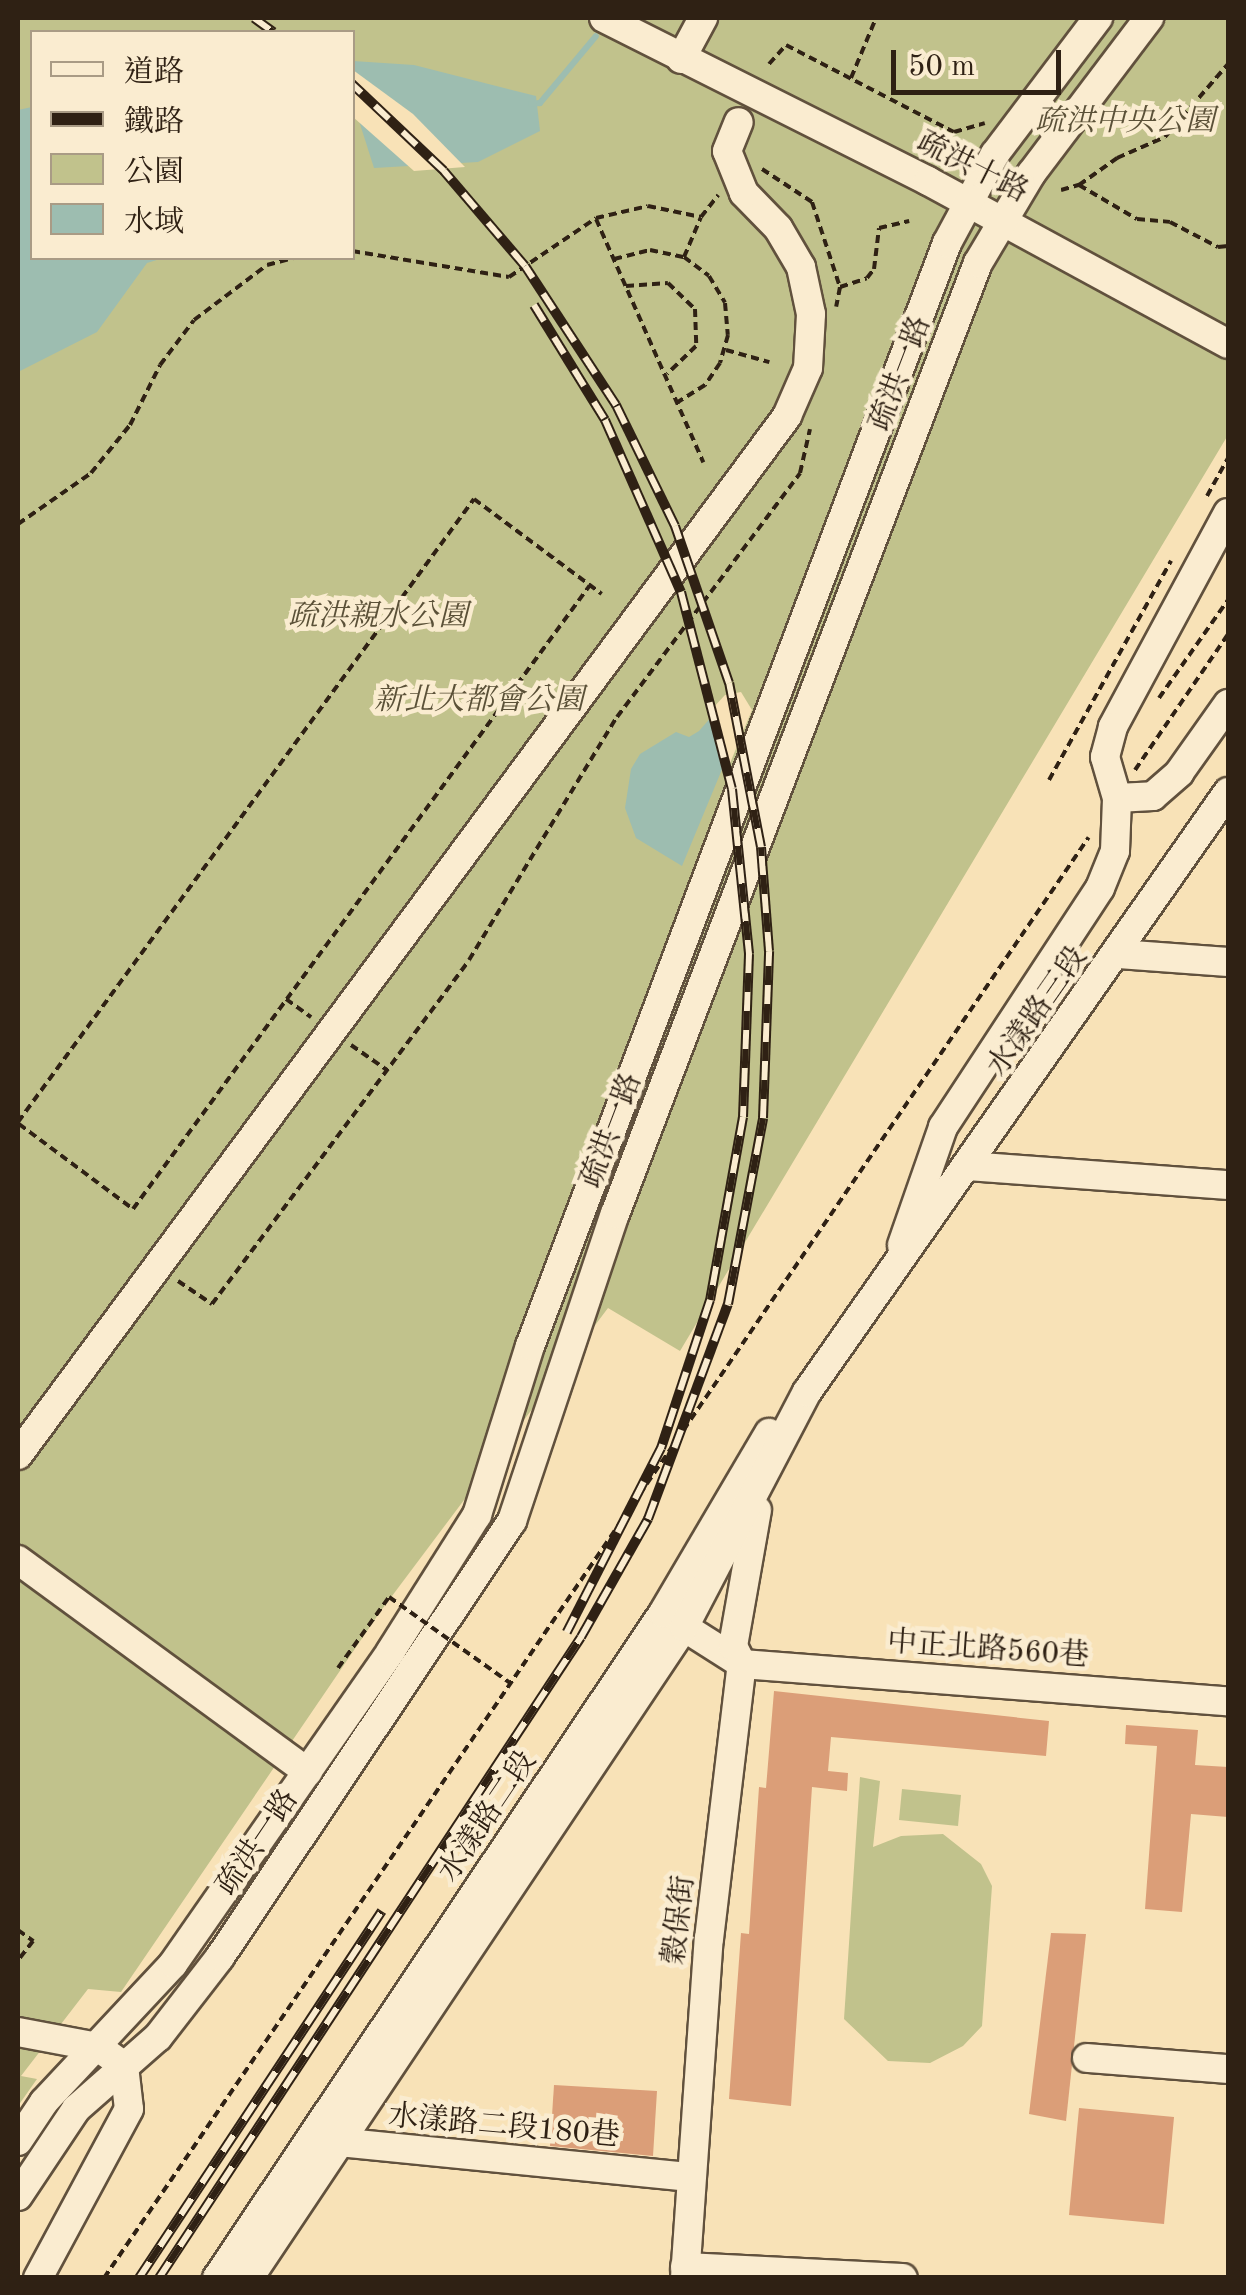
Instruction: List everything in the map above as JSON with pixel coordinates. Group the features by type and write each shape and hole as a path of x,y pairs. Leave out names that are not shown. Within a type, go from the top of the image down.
{"street":[{"name":"疏洪十路","path":"604,18 969,202 1228,344"},
{"path":"681,59 704,18"},
{"name":"疏洪一路","path":"18,2141 44,2102 173,1964 308,1772 477,1515 537,1327 947,243 995,154 1098,18"},
{"name":"疏洪一路","path":"18,2196 76,2109 158,2037 220,1957 512,1521 615,1214 978,262 1000,219 1149,18"},
{"path":"18,1455 787,416 808,368 811,314 801,267 778,228 744,193 727,151 739,122"},
{"path":"896,1266 943,1127 1100,888 1114,851 1121,792 1105,757 1113,727 1228,513"},
{"path":"1121,792 1154,796 1179,773 1228,704"},
{"name":"水漾路三段","path":"896,1266 1119,954 1228,792"},
{"path":"1119,954 1228,962"},
{"path":"968,1166 1228,1185"},
{"name":"水漾路二段","path":"250,2278 327,2141 761,1487 807,1392 896,1266"},
{"name":"水漾路二段","path":"674,1620 781,1412 807,1392"},
{"name":"穀保街","path":"685,2272 689,2176 742,1664 734,1646 761,1487"},
{"path":"18,1560 308,1772"},
{"path":"674,1620 742,1664"},
{"name":"中正北路560巷","path":"742,1664 1228,1701"},
{"path":"18,2032 98,2047 124,2066 128,2109 38,2278"},
{"path":"1086,2058 1228,2069"},
{"name":"水漾路二段","path":"218,2278 291,2171 327,2141"},
{"name":"水漾路二段180巷","path":"327,2141 689,2176"},
{"path":"195,2278 291,2171"},
{"path":"685,2272 903,2278"}],"path":[{"path":"851,78 876,18"},
{"path":"769,64 786,45 954,132 991,120"},
{"path":"1061,190 1079,185 1165,137 1228,64"},
{"path":"684,258 701,217 721,192 727,151"},
{"path":"1079,185 1137,219 1170,222 1228,246"},
{"path":"355,251 509,277 596,218 648,206 701,217"},
{"path":"596,218 704,462"},
{"path":"840,286 868,278 874,268 879,228 909,221"},
{"path":"614,258 650,250 684,258 709,276 724,303 726,350 704,385 678,402"},
{"path":"18,524 90,473 130,425 160,365 194,320 267,266 287,260"},
{"path":"626,286 668,283 695,309 696,346 665,375"},
{"path":"726,350 769,362"},
{"path":"1199,512 1228,458"},
{"path":"590,585 133,1208 18,1122 474,499 590,585 602,594"},
{"path":"1049,780 1180,545"},
{"path":"1121,792 1228,634"},
{"path":"104,2278 1097,826"},
{"path":"338,1668 389,1597 510,1683"},
{"path":"18,1930 32,1941 18,1960"}],"green space":[{"name":"疏洪親水公園","path":"18,18 1228,18 1228,435 680,1351 608,1308 380,1612 121,1992 88,1989 21,2076 37,2079 18,2106"},
{"path":"860,1777 880,1781 873,1847 901,1836 943,1834 981,1864 992,1886 982,2026 963,2046 930,2063 888,2061 844,2019"},
{"path":"902,1789 961,1795 958,1826 899,1820"}],"water":[{"path":"355,61 414,65 536,96 540,131 478,162 374,168 355,108"},
{"path":"30,107 30,260 157,260 147,263 97,332 18,372 18,110"},
{"path":"727,699 747,709 682,866 636,838 625,808 631,769 640,754 676,732 689,737 699,731"}],"pier":[{"path":"355,71 413,114 465,167 414,171 355,119"},
{"path":"741,692 752,710 726,773 712,709 725,695"}],"building":[{"path":"774,1691 1049,1721 1046,1756 831,1737 828,1771 848,1773 847,1791 812,1787 791,2106 729,2099 741,1933 749,1934 759,1787 766,1788"},
{"path":"1126,1725 1198,1730 1195,1765 1228,1767 1228,1817 1191,1814 1182,1912 1145,1909 1157,1746 1125,1744"},
{"path":"1051,1933 1086,1934 1066,2121 1029,2114"},
{"path":"554,2085 657,2091 653,2156 550,2146"},
{"path":"1079,2108 1174,2117 1164,2224 1069,2215"}],"waterway":[{"path":"531,104 540,103 596,36"}],"railway":[{"path":"254,18 270,30"},
{"path":"159,2278 581,1637 648,1519 728,1304 763,1118 769,951 761,847 729,683 675,526 616,405 525,266 444,171 355,87"},
{"path":"534,305 605,420 681,592 732,789 749,954 743,1117 710,1300 661,1448 567,1632"},
{"path":"139,2278 382,1911"}],"park label":[{"name":"疏洪中央公園","path":"1125,122"},
{"name":"新北大都會公園","path":"479,701"}]}
